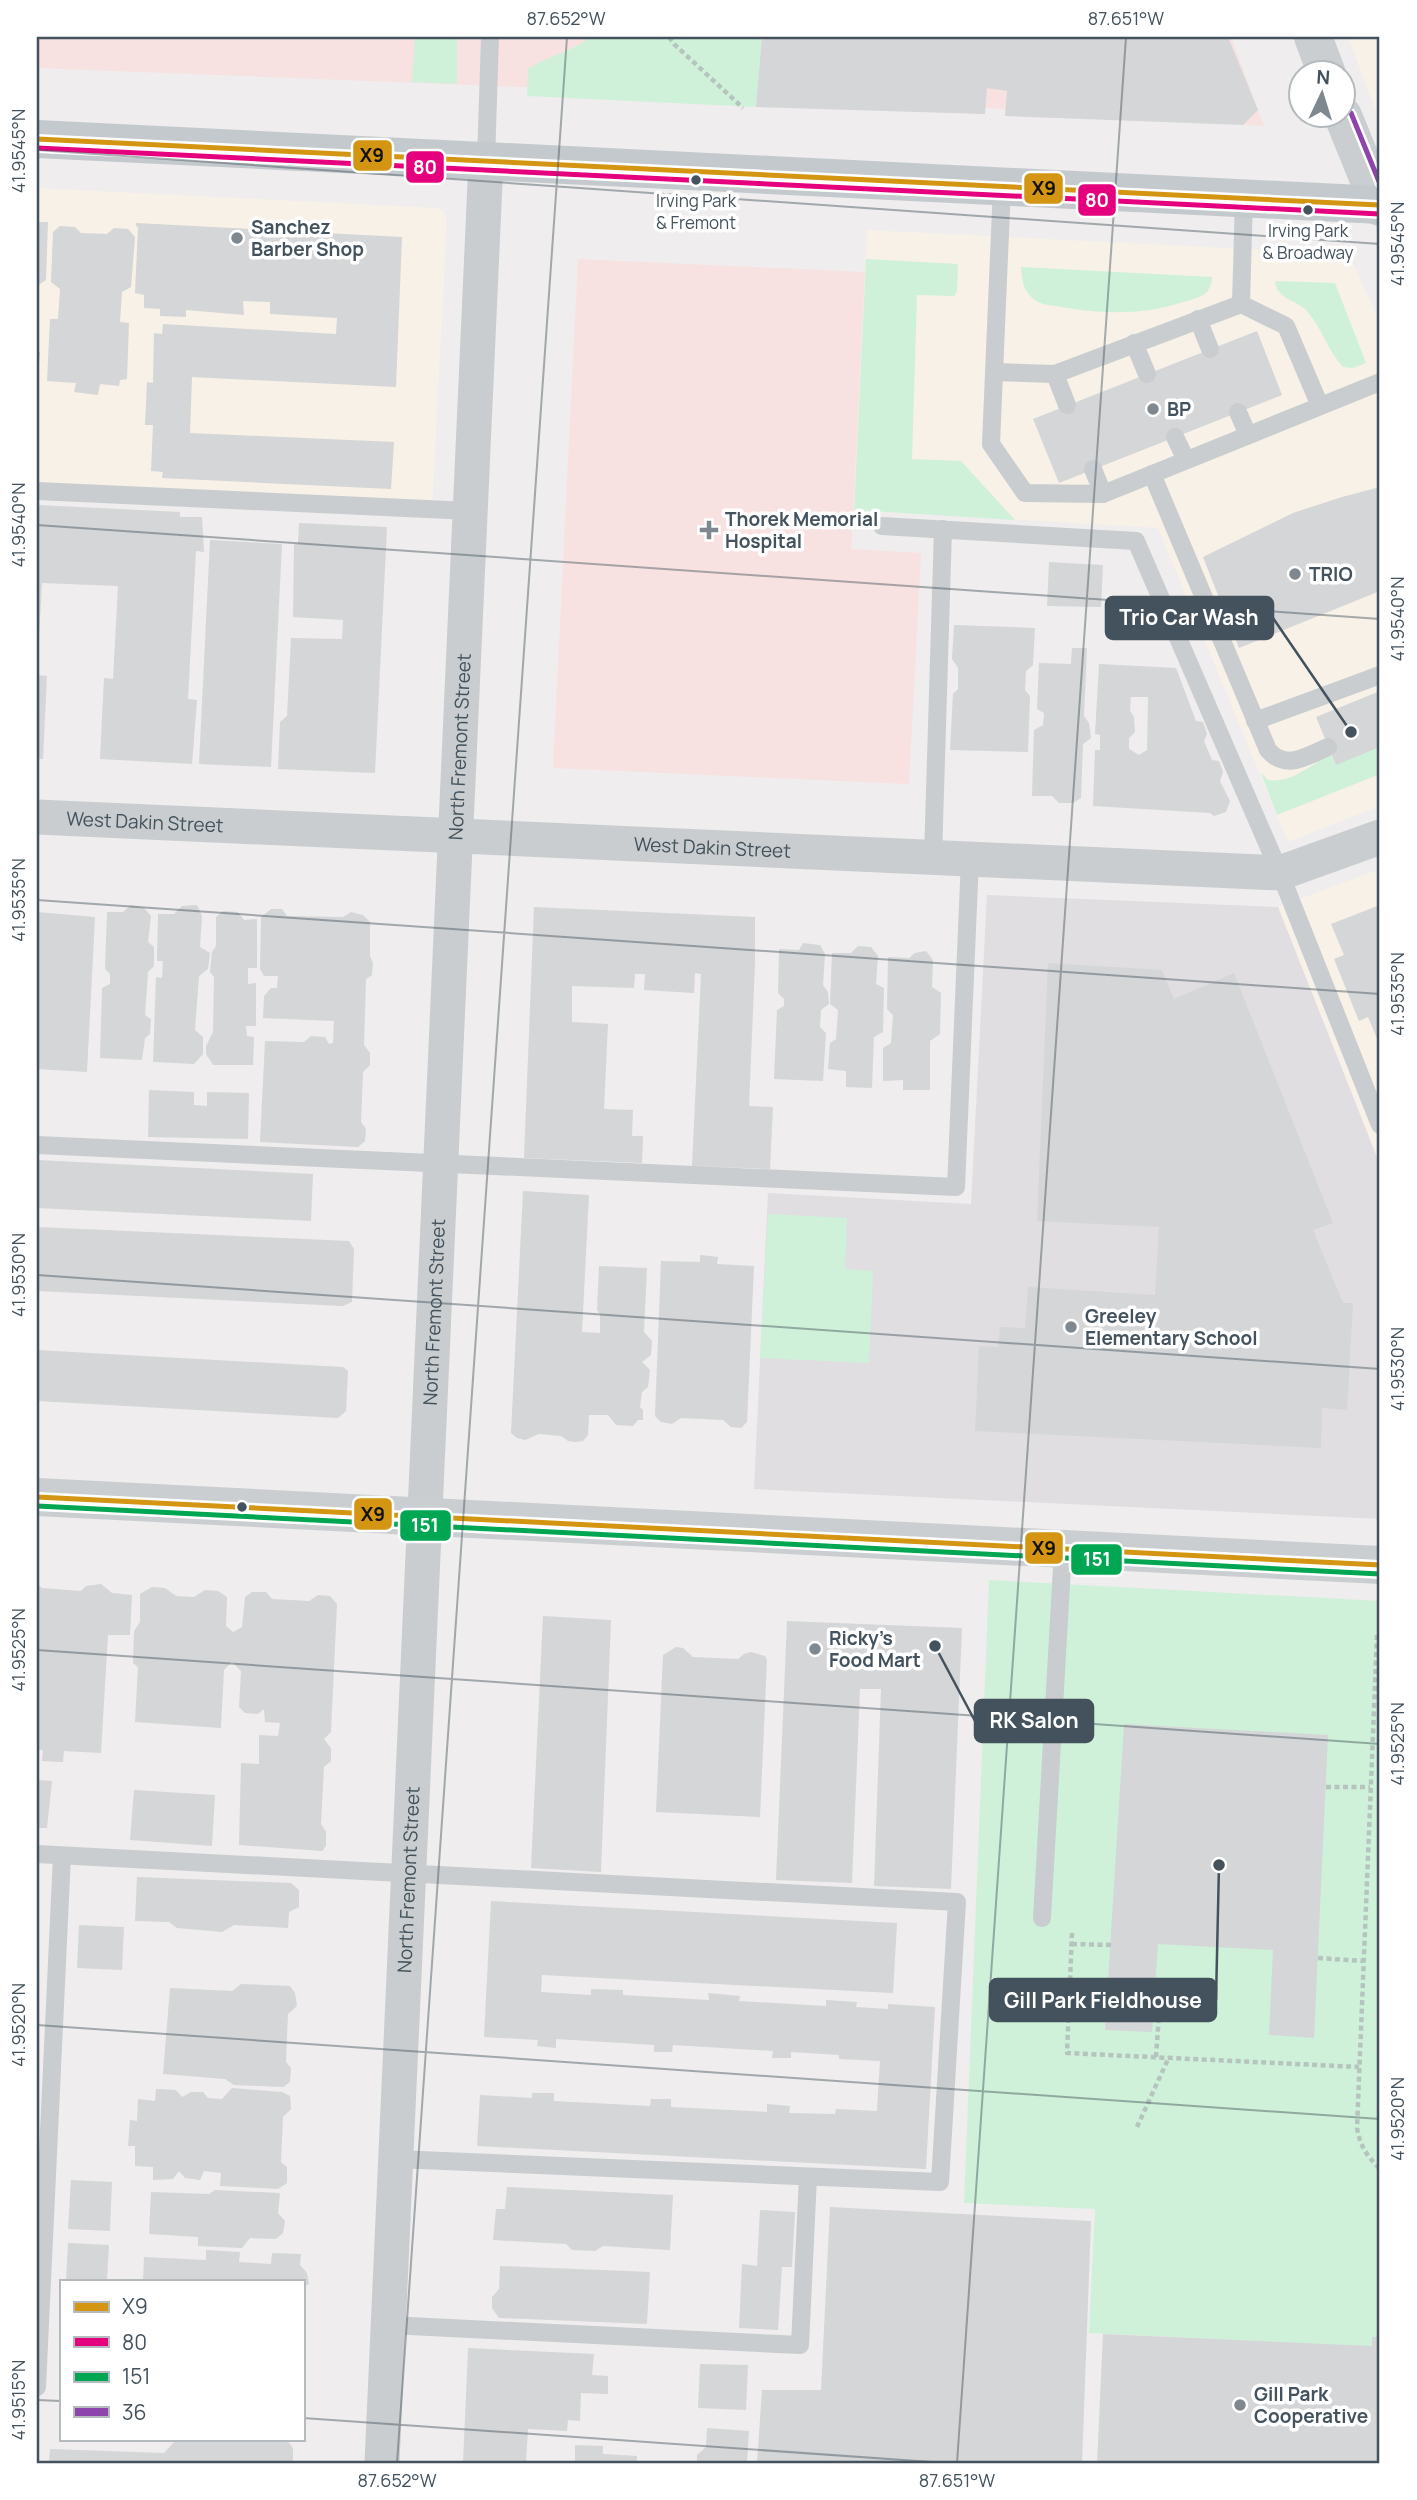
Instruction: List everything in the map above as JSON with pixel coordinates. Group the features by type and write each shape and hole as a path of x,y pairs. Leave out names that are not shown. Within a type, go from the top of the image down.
{"main road":[{"path":"37,139 1380,205"}],"street":[{"path":"1313,37 1322,60"},
{"path":"1349,130 1380,205"},
{"name":"North Fremont Street","path":"382,2463 486,161"},
{"name":"West Dakin Street","path":"37,817 1280,873 1380,837"},
{"path":"37,1497 1380,1565"}],"lane":[{"path":"486,161 491,37"},
{"path":"1002,186 991,444 1026,493 1103,494 1380,382"},
{"path":"1241,304 1244,198"},
{"path":"994,372 1055,374 1241,304 1286,326 1320,406"},
{"path":"1198,319 1210,349"},
{"path":"1134,343 1147,374"},
{"path":"1055,374 1068,405"},
{"path":"1238,412 1248,435"},
{"path":"1175,437 1186,460"},
{"path":"1093,469 1103,494"},
{"path":"1152,474 1268,750 1276,759 1288,761 1303,758 1328,747"},
{"path":"37,491 470,511"},
{"path":"882,526 1136,541 1280,873 1380,1125"},
{"path":"933,857 943,530"},
{"path":"1255,721 1380,675"},
{"path":"37,1145 956,1187 970,859"},
{"path":"1042,1918 1063,1549"},
{"path":"37,1854 957,1902 940,2182 396,2159"},
{"path":"37,2386 62,1856"},
{"path":"389,2325 800,2345 808,2177"}],"path":[{"path":"669,37 743,108"},
{"path":"1377,1635 1357,2128 1360,2144 1380,2169"},
{"path":"1326,1787 1370,1787"},
{"path":"1072,1931 1067,2053 1359,2067"},
{"path":"1072,1944 1111,1945"},
{"path":"1318,1958 1363,1961"},
{"path":"1156,2057 1159,2014"},
{"path":"1137,2127 1169,2057"}],"shaded area":[{"path":"37,37 1231,37 1264,126 879,101 37,68"},
{"path":"1348,37 1380,37 1380,123 1358,60"},
{"path":"37,188 443,210 447,220 432,509 37,491"},
{"path":"867,230 1286,251 1335,255 1346,257 1353,263 1380,323 1380,806 1288,842 1158,528 854,510"},
{"name":"Thorek Memorial Hospital","path":"578,259 865,272 851,549 921,553 909,784 553,768"},
{"path":"1380,869 1380,1165 1278,907"},
{"name":"Greeley Elementary School","path":"987,895 1278,907 1380,1165 1380,1519 754,1489 768,1193 971,1204"}],"green space":[{"path":"415,37 457,37 457,84 412,82"},
{"path":"590,37 762,38 756,107 527,96 528,69"},
{"path":"866,259 958,264 957,291 954,296 917,295 912,459 961,461 1015,520 854,510"},
{"path":"1021,267 1212,279 1207,292 1192,300 1151,310 1103,312 1071,309 1037,301 1026,289"},
{"path":"1275,281 1335,283 1366,363 1353,368 1343,367 1312,317 1301,306 1279,292"},
{"path":"1380,747 1380,774 1277,815 1261,773 1268,780 1285,779 1331,755 1336,764"},
{"path":"768,1214 847,1218 845,1269 873,1271 869,1363 760,1358"},
{"path":"989,1580 1380,1601 1380,2347 1089,2333 1095,2209 964,2203"}],"building":[{"path":"762,37 1228,37 1258,110 1243,125 1005,116 1007,91 987,88 985,114 756,107"},
{"path":"37,222 48,222 46,280 37,286"},
{"path":"136,223 402,237 396,387 192,377 190,433 394,442 391,489 162,478 163,472 151,471 153,425 145,425 147,382 153,383 154,333 162,334 163,324 336,334 337,318 270,314 270,302 243,301 244,315 186,310 186,317 160,316 160,309 144,308 144,295 135,293"},
{"path":"60,226 75,227 81,233 107,234 114,228 128,229 135,237 131,287 122,292 120,322 129,323 127,379 120,380 119,386 100,384 98,395 74,392 76,383 47,381 50,319 58,319 60,289 51,282 53,232"},
{"name":"BP","path":"1257,331 1282,395 1059,483 1033,419"},
{"path":"37,349 40,352 38,378 37,378"},
{"name":"TRIO","path":"1380,487 1380,591 1239,648 1203,557 1293,513"},
{"path":"37,505 180,512 180,517 202,517 204,552 196,551 188,699 197,700 192,764 100,759 104,678 113,679 118,586 42,583 37,638"},
{"path":"299,523 387,527 375,773 278,769 280,722 287,716 291,638 342,639 343,620 293,617 294,544 298,544"},
{"path":"210,540 282,544 271,767 199,764"},
{"path":"1049,562 1103,565 1101,607 1047,606"},
{"path":"954,625 1035,628 1033,665 1026,671 1025,690 1030,696 1028,752 950,750 953,694 958,689 958,668 952,659"},
{"path":"1072,648 1087,648 1084,716 1089,723 1091,738 1083,744 1081,798 1073,803 1059,803 1052,796 1032,796 1034,730 1043,725 1044,713 1037,709 1039,663 1071,664"},
{"path":"1099,664 1176,668 1196,721 1203,722 1207,734 1204,741 1212,760 1219,761 1223,772 1220,781 1230,801 1226,812 1214,816 1210,813 1093,806 1095,750 1100,750 1100,735 1095,734","holes":["1131,697 1148,697 1147,750 1139,755 1129,749 1129,738 1135,732 1134,717 1130,711"]},
{"path":"37,675 47,676 43,759 37,759"},
{"path":"1380,691 1380,747 1336,765 1316,717"},
{"path":"131,905 144,908 151,916 148,942 154,947 154,966 148,972 145,1015 151,1019 150,1034 145,1038 142,1060 100,1058 102,988 110,984 110,974 105,969 107,912 123,912"},
{"path":"197,905 202,916 200,947 210,953 208,969 199,976 195,1030 203,1037 203,1054 194,1064 153,1062 156,977 162,978 163,961 157,961 158,914 174,914 182,906"},
{"path":"1380,905 1380,1046 1368,1017 1359,1021 1334,959 1344,955 1331,924"},
{"path":"534,907 755,917 749,1106 773,1107 770,1169 692,1166 701,974 695,973 694,993 644,990 645,974 635,974 634,988 572,986 572,1022 608,1024 604,1109 633,1110 632,1136 643,1136 642,1163 524,1158"},
{"path":"271,909 282,909 287,916 343,917 351,912 363,915 370,922 370,956 373,963 372,975 366,979 364,1045 370,1053 370,1065 363,1072 361,1122 366,1129 365,1141 358,1147 260,1142 265,1041 304,1042 311,1036 325,1037 329,1044 333,1043 334,1021 263,1018 264,996 271,988 277,988 278,976 264,976 260,969 261,917"},
{"path":"223,911 238,912 244,920 257,919 257,968 248,968 248,984 256,983 256,1026 246,1026 247,1036 254,1037 253,1065 213,1065 206,1054 206,1046 213,1032 214,977 210,972 212,952 216,946 216,917"},
{"path":"37,912 95,917 87,1072 37,1069"},
{"path":"803,943 820,945 825,954 823,985 828,992 829,1004 821,1010 820,1027 826,1033 823,1081 774,1079 777,1010 784,1006 784,999 778,993 779,949 799,950"},
{"path":"858,946 871,947 878,956 876,984 884,988 883,1032 874,1037 872,1088 846,1087 846,1071 828,1069 830,1043 836,1039 838,1010 830,1004 832,953 851,953"},
{"path":"926,951 933,960 932,987 941,993 940,1034 930,1041 930,1090 903,1090 903,1080 883,1081 883,1048 891,1043 893,1015 887,1009 888,957 909,958 915,953"},
{"path":"1048,963 1162,970 1174,999 1234,973 1333,1223 1313,1230 1343,1303 1353,1303 1347,1410 1322,1408 1321,1448 975,1431 979,1346 998,1347 1000,1327 1025,1328 1028,1287 1155,1295 1159,1227 1037,1221"},
{"path":"149,1090 194,1092 194,1105 207,1106 207,1092 249,1093 248,1139 148,1137"},
{"path":"37,1160 313,1174 311,1221 37,1208"},
{"path":"523,1191 589,1195 582,1332 600,1333 600,1314 597,1310 599,1266 647,1268 644,1332 652,1341 651,1355 642,1362 650,1370 648,1387 642,1392 640,1407 643,1410 643,1420 638,1420 633,1426 616,1425 608,1415 589,1415 588,1435 583,1441 568,1441 561,1436 539,1434 525,1440 511,1433"},
{"path":"37,1227 349,1241 354,1249 352,1302 343,1306 37,1291"},
{"path":"700,1255 718,1257 717,1264 754,1266 747,1422 741,1428 731,1427 723,1420 681,1418 672,1424 661,1422 655,1416 661,1261 700,1262"},
{"path":"37,1350 343,1367 348,1371 346,1411 338,1418 37,1401"},
{"path":"37,1583 42,1588 81,1591 86,1586 101,1584 112,1593 132,1595 130,1635 108,1635 101,1753 64,1751 63,1762 42,1761 43,1750 37,1750"},
{"path":"152,1587 165,1588 176,1596 194,1597 205,1590 218,1591 227,1597 226,1626 233,1632 242,1627 245,1597 252,1592 266,1592 272,1599 309,1601 318,1595 330,1596 337,1604 331,1732 324,1739 331,1748 331,1761 324,1767 321,1824 326,1832 326,1846 322,1851 239,1845 241,1763 259,1764 259,1735 278,1736 280,1723 265,1722 264,1709 258,1714 245,1713 239,1707 241,1671 232,1662 224,1670 221,1728 135,1722 138,1667 133,1663 134,1631 140,1622 140,1594"},
{"path":"543,1616 611,1620 601,1872 531,1868"},
{"path":"787,1621 962,1628 951,1889 874,1886 881,1689 860,1689 852,1883 776,1880"},
{"path":"676,1647 683,1648 693,1657 738,1659 751,1652 765,1656 767,1660 760,1817 656,1812 663,1655"},
{"path":"1124,1724 1328,1735 1314,2038 1269,2035 1273,1950 1158,1944 1152,2032 1105,2030"},
{"path":"37,1780 52,1781 47,1828 37,1828"},
{"path":"134,1790 215,1795 212,1846 130,1840"},
{"path":"137,1877 291,1883 299,1890 299,1907 289,1912 288,1928 234,1925 222,1932 177,1928 169,1922 135,1921"},
{"path":"491,1901 897,1923 893,1993 542,1975 541,1992 591,1995 591,1989 623,1990 623,1995 709,2000 708,1993 740,1996 739,2001 826,2006 826,2000 857,2002 856,2007 888,2009 888,2004 935,2007 926,2169 477,2146 480,2095 532,2098 532,2093 554,2093 554,2101 650,2106 651,2099 671,2099 671,2107 767,2112 767,2104 790,2106 789,2113 835,2114 836,2109 877,2111 880,2061 839,2059 839,2055 791,2052 791,2058 772,2058 773,2051 673,2045 672,2052 654,2052 654,2045 556,2039 556,2048 537,2046 538,2040 484,2037"},
{"path":"79,1925 124,1927 122,1970 77,1968"},
{"path":"241,1984 290,1986 295,1993 297,2006 288,2014 286,2062 291,2068 290,2082 283,2087 234,2085 225,2079 163,2074 170,1988 232,1991"},
{"path":"232,2088 282,2092 290,2096 291,2109 283,2117 281,2162 287,2167 287,2183 278,2189 220,2186 221,2173 204,2171 200,2180 185,2178 179,2171 173,2179 153,2180 153,2167 135,2166 135,2146 128,2146 130,2120 137,2121 138,2099 155,2101 156,2089 176,2090 182,2097 191,2092 203,2092 208,2098 222,2099"},
{"path":"71,2180 112,2182 110,2231 68,2229"},
{"path":"507,2187 673,2195 670,2250 603,2246 595,2251 572,2250 566,2244 493,2240 496,2209 505,2209"},
{"path":"215,2190 280,2193 278,2213 285,2221 283,2233 276,2239 250,2238 242,2248 198,2246 198,2237 149,2234 151,2192 209,2194"},
{"path":"830,2207 1091,2221 1082,2463 757,2463 762,2390 821,2390"},
{"path":"760,2210 795,2212 792,2267 782,2267 778,2330 739,2328 742,2264 757,2266"},
{"path":"68,2243 109,2245 107,2280 66,2280"},
{"path":"206,2250 240,2252 239,2262 271,2264 272,2253 301,2254 300,2265 307,2273 309,2284 304,2286 304,2280 143,2280 144,2257 206,2260"},
{"path":"500,2266 650,2272 647,2324 499,2318 492,2308 492,2297 499,2289"},
{"name":"Gill Park Cooperative","path":"1103,2334 1372,2346 1372,2337 1380,2337 1380,2463 1097,2463"},
{"path":"468,2348 594,2354 592,2375 608,2376 608,2394 581,2393 580,2421 568,2420 567,2431 528,2429 526,2463 463,2463"},
{"path":"700,2364 748,2365 746,2410 698,2408"},
{"path":"707,2428 749,2431 747,2463 697,2463 697,2455 706,2447"},
{"path":"176,2440 287,2440 293,2448 293,2463 49,2463 50,2449 164,2453"},
{"path":"575,2445 603,2446 603,2454 637,2456 637,2463 575,2463"}],"transit line":[{"name":"36","path":"1358,130 1380,184"},
{"name":"X9","path":"37,139 1379,205"},
{"name":"80","path":"37,148 1380,214"},
{"name":"X9","path":"37,1497 1380,1565"},
{"name":"151","path":"37,1506 1380,1574"}],"place":[{"name":"Irving Park & Fremont","path":"696,180"},
{"name":"Irving Park & Broadway","path":"1308,210"},
{"name":"Sanchez Barber Shop","path":"237,238"},
{"name":"BP","path":"1153,409"},
{"name":"Thorek Memorial Hospital","path":"709,530"},
{"name":"TRIO","path":"1295,574"},
{"name":"Trio Car Wash","path":"1351,732"},
{"name":"Greeley Elementary School","path":"1071,1327"},
{"name":"RK Salon","path":"935,1646"},
{"name":"Ricky’s Food Mart","path":"815,1649"},
{"name":"Gill Park Fieldhouse","path":"1219,1865"},
{"name":"Gill Park Cooperative","path":"1240,2405"}]}
